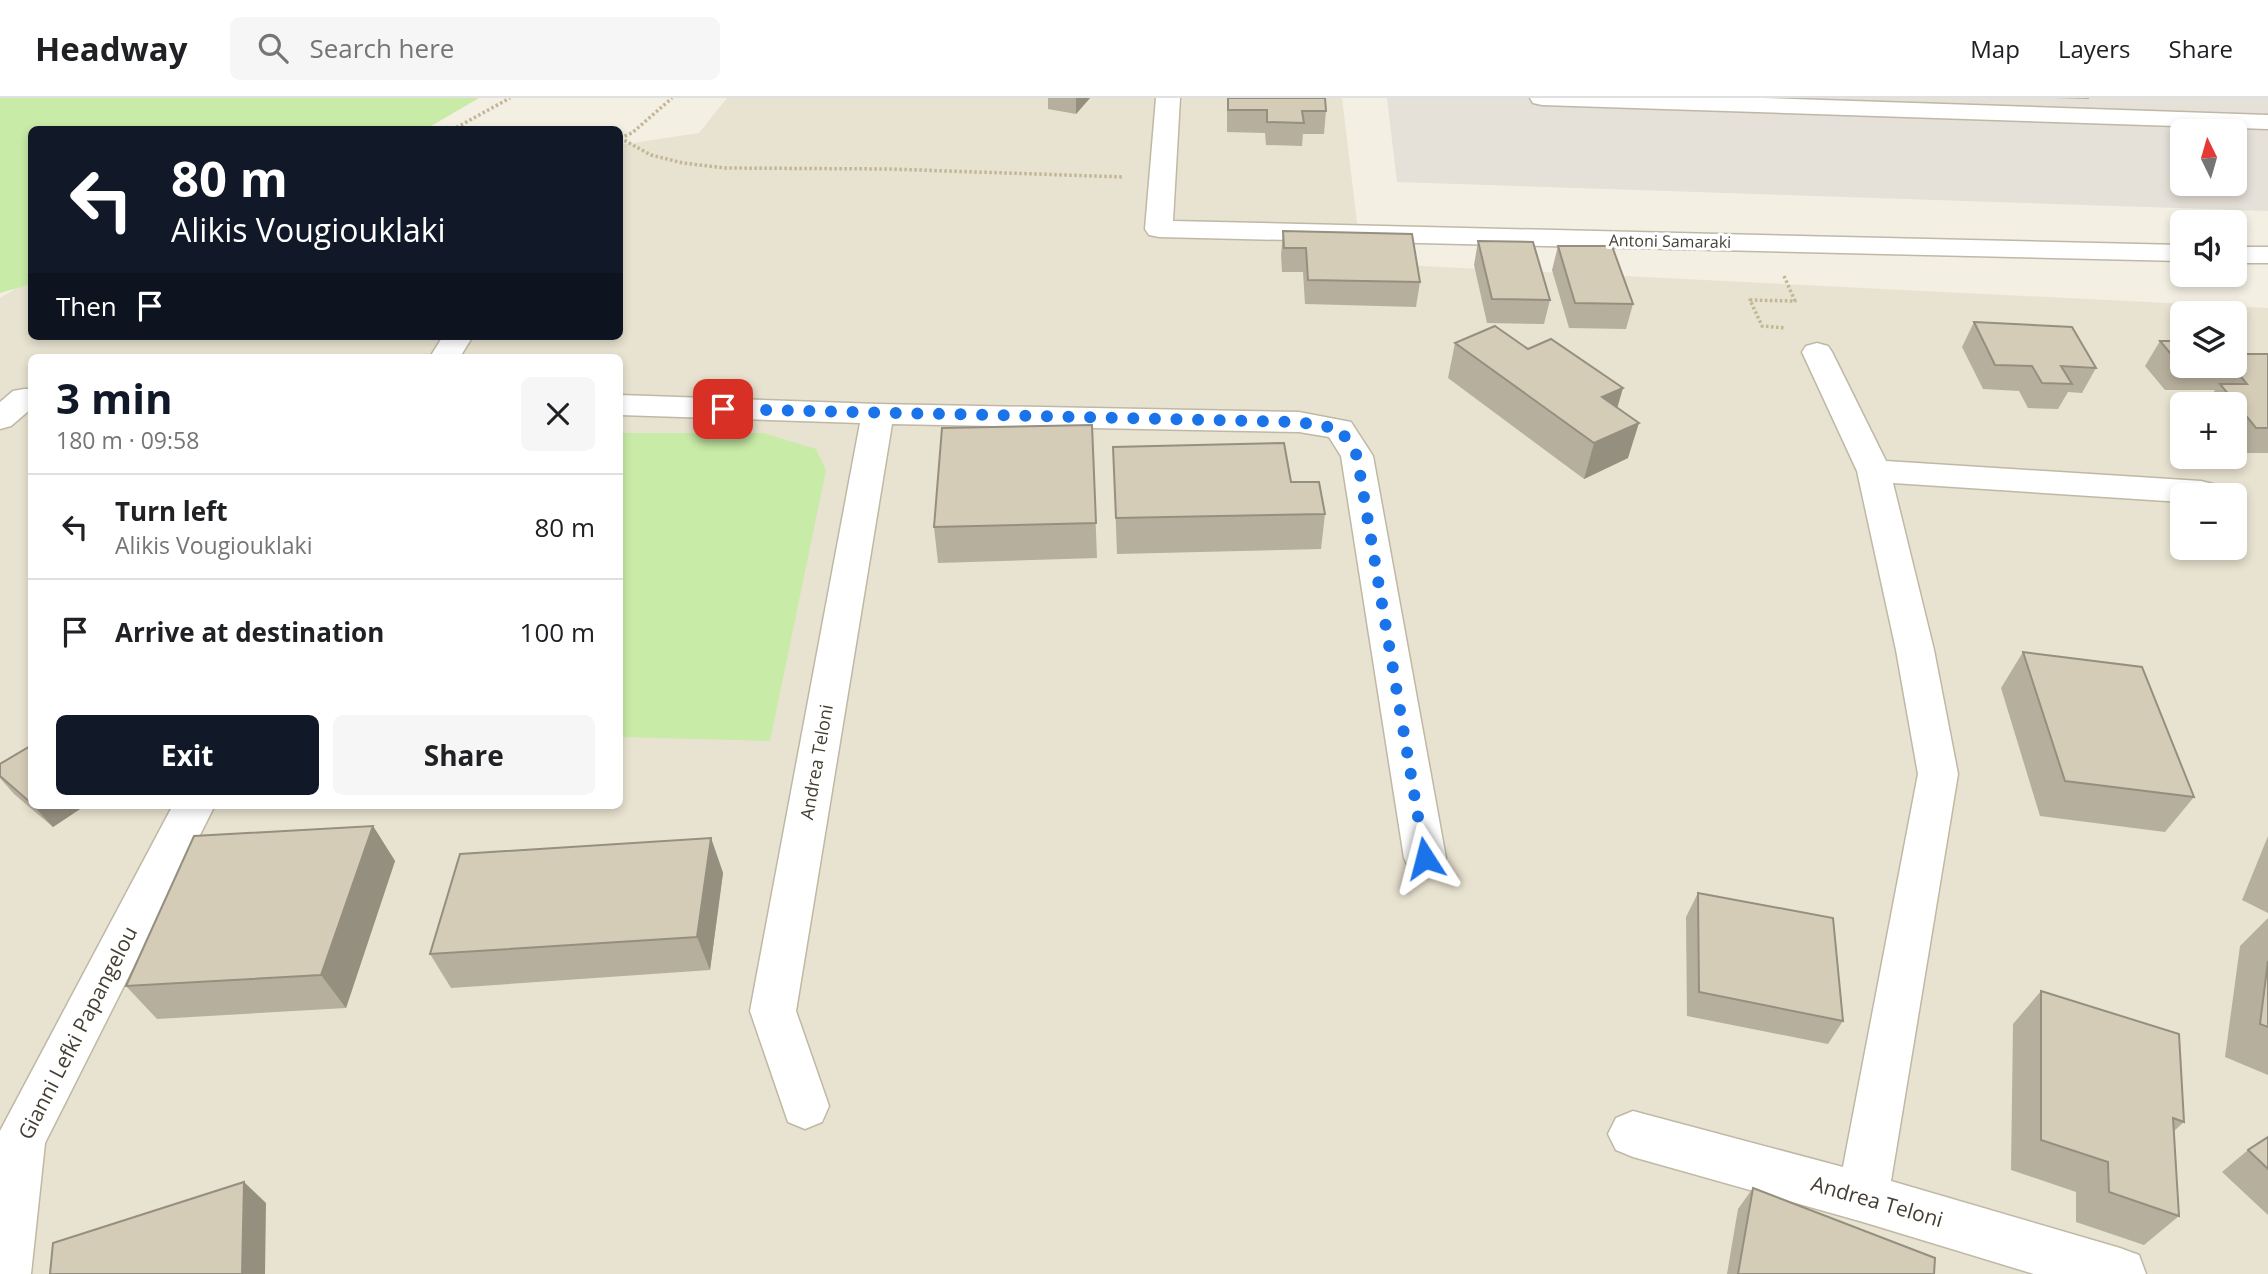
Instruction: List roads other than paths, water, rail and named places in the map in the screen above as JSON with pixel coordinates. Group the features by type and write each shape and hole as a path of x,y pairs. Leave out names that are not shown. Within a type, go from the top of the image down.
{"street":[{"name":"Antoni Samaraki","path":"1168,98 1159,229 2170,253"},
{"path":"1542,98 2025,106 2267,122"},
{"path":"2244,98 2267,122"},
{"path":"2247,255 2268,255"},
{"path":"1817,352 1874,471 1914,650 1938,774 1863,1197"},
{"path":"0,419 24,398 28,398"},
{"path":"623,405 878,414 1299,422 1340,429 1357,456 1425,858"},
{"name":"Andrea Teloni","path":"805,1105 773,1011 878,414"},
{"path":"1874,471 2170,490"},
{"name":"Gianni Lefki Papangelou","path":"5,1274 11,1141 192,809"},
{"name":"Andrea Teloni","path":"1633,1134 1863,1197 2120,1274"}]}
